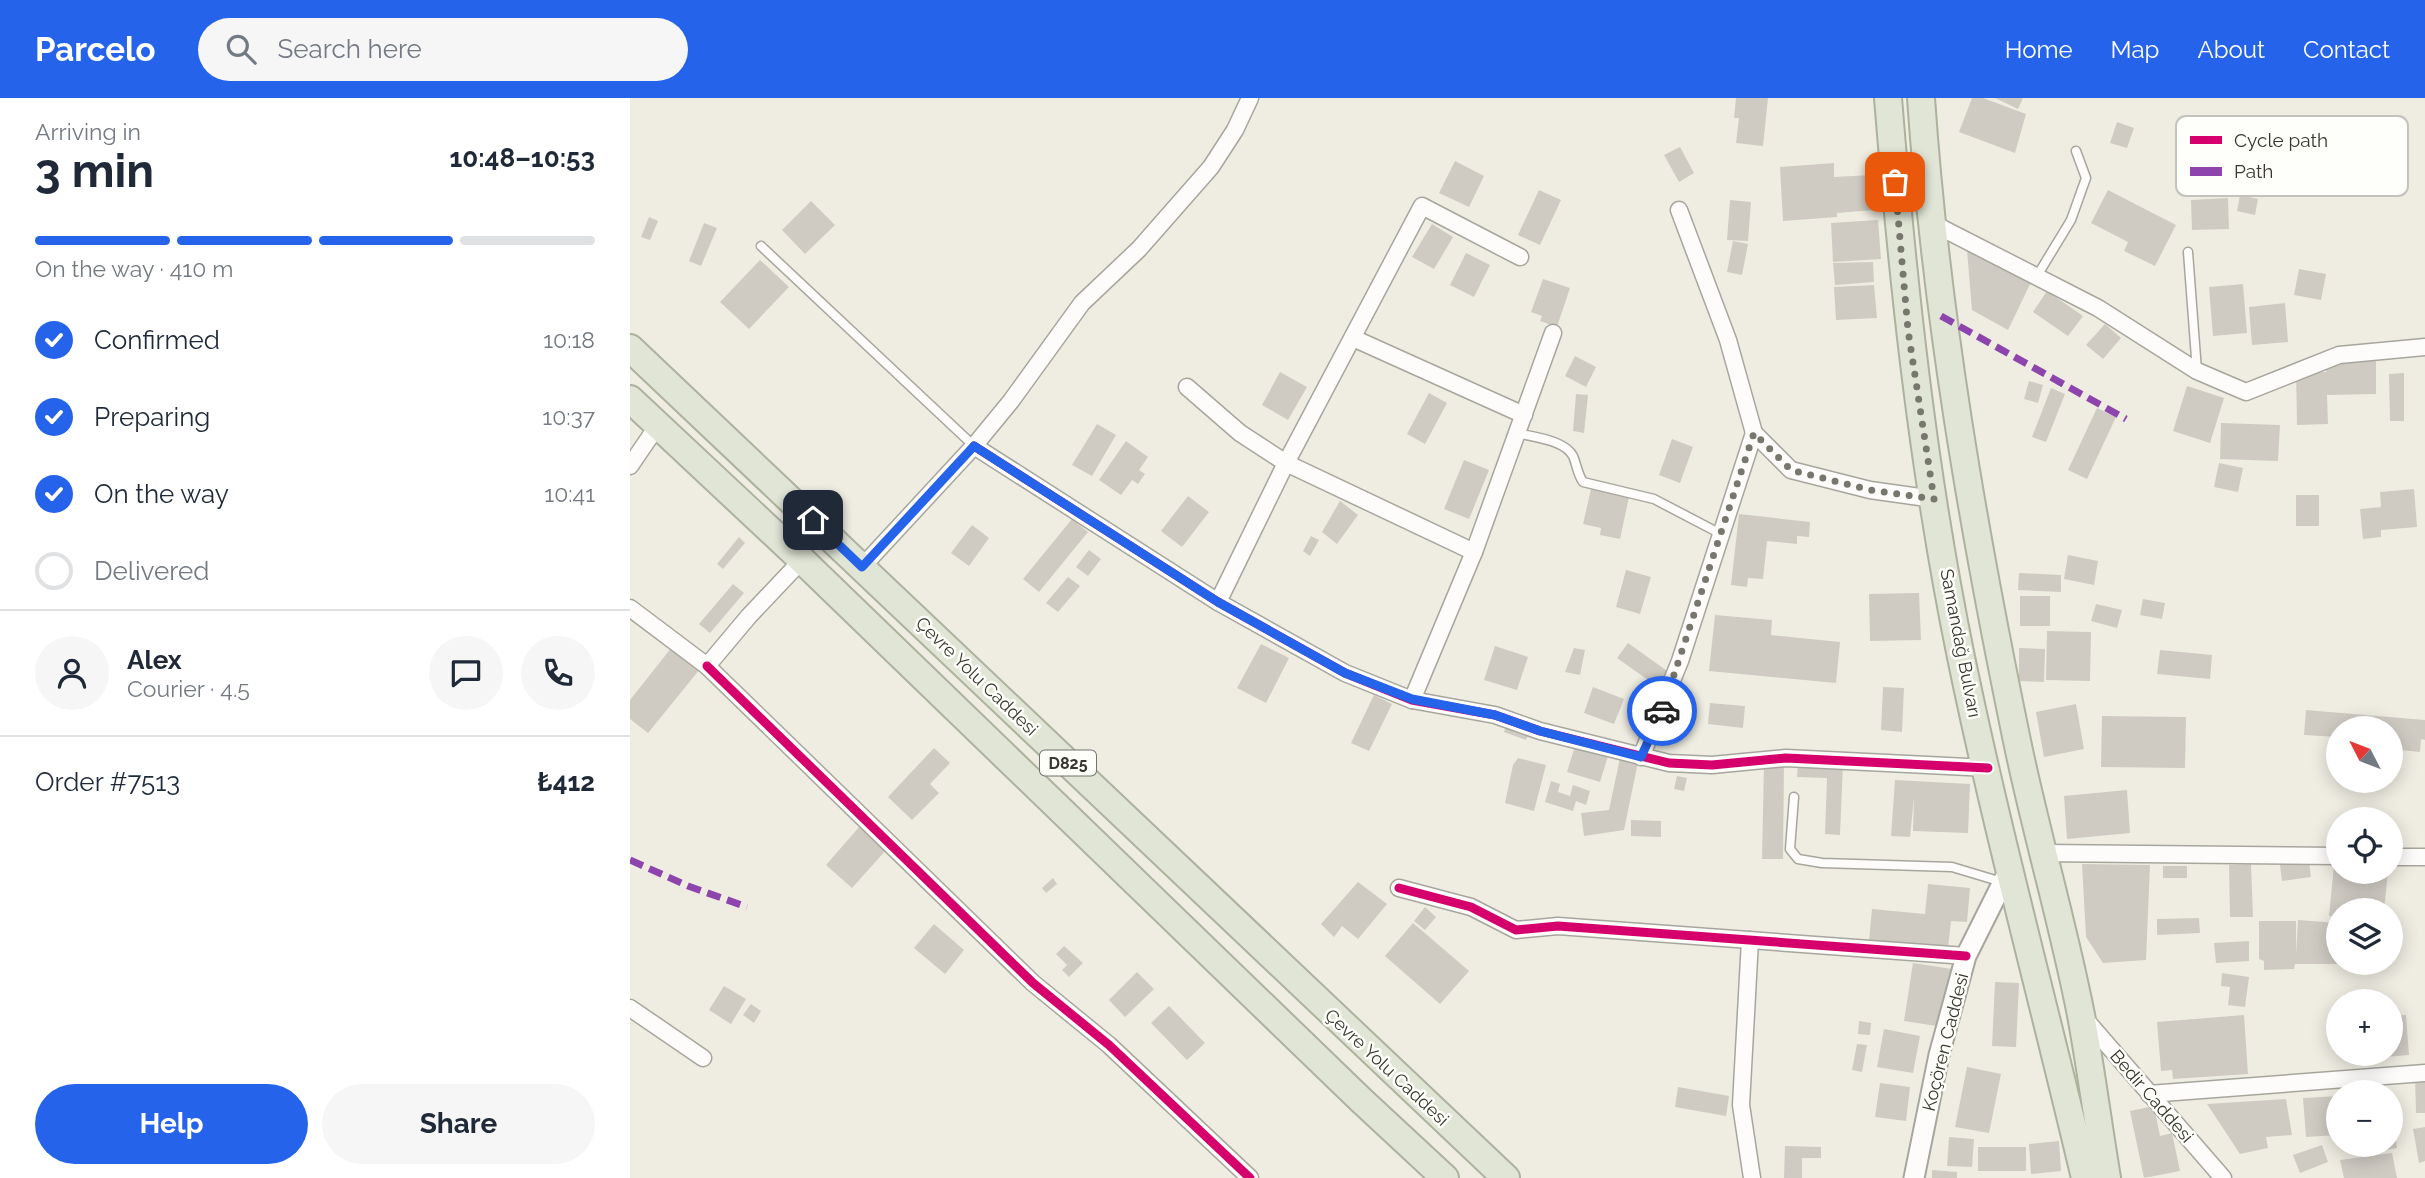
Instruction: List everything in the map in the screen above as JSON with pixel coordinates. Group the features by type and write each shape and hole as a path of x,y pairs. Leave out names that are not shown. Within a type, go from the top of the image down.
{"highway":[{"name":"Samandağ Bulvarı","path":"1888,98 1908,330 1961,657 1988,768 2005,877 2085,1178"},
{"name":"Samandağ Bulvarı","path":"1921,98 1930,222 1969,495 2018,744 2081,1014 2107,1178"},
{"name":"Çevre Yolu Caddesi","path":"630,348 1506,1178"},
{"name":"D825","path":"630,399 802,560 1360,1100 1445,1178"}],"street":[{"path":"862,567 974,446 1011,401 1082,303 1139,249 1211,167 1235,130 1250,98"},
{"path":"1218,602 1286,463 1422,206 1520,257"},
{"path":"1679,210 1728,340 1754,433 1791,470 1870,490 1934,499"},
{"path":"1930,222 2098,308 2197,371 2246,392 2339,355 2425,347"},
{"path":"1412,699 1474,552 1553,332"},
{"path":"1353,338 1524,415"},
{"path":"1187,387 1240,433 1286,463 1474,552"},
{"path":"630,466 658,425"},
{"path":"1641,757 1680,661 1719,533 1754,433"},
{"path":"974,446 1218,602 1345,673 1412,699 1495,715 1540,731 1669,763 1712,765 1786,758 1988,768"},
{"path":"707,666 802,560"},
{"path":"630,608 707,666 1033,983 1117,1052 1250,1178"},
{"path":"2044,853 2326,856"},
{"path":"2403,857 2425,857"},
{"name":"Koçören Caddesi","path":"1914,1178 1939,1055 1966,956 2005,877"},
{"path":"1399,888 1471,907 1516,930 1558,926 1966,956"},
{"path":"1751,940 1741,1105 1752,1178"},
{"path":"630,1008 703,1058"},
{"name":"Bedir Caddesi","path":"2081,1014 2223,1178"},
{"path":"2149,1094 2425,1073"}],"lane":[{"path":"2037,276 2071,220 2086,178 2076,151"},
{"path":"761,246 974,446"},
{"path":"2188,252 2197,371"},
{"path":"1517,433 1561,445 1573,456 1575,469 1583,482 1654,499 1719,533"},
{"path":"1794,797 1790,849 1798,859 1822,863 1952,867 2005,877"}],"building":[{"path":"1736,98 1768,98 1763,146 1736,143 1739,118 1734,118"},
{"path":"1972,98 1983,98 2026,114 2015,153 1959,132"},
{"path":"1995,98 2023,98 2018,109"},
{"path":"2117,122 2134,128 2127,148 2110,143"},
{"path":"1680,147 1694,173 1679,182 1664,155"},
{"path":"1455,161 1484,176 1469,207 1439,193"},
{"path":"1834,163 1834,177 1872,175 1874,210 1837,213 1837,217 1783,221 1780,167"},
{"path":"1539,190 1561,200 1540,245 1518,235"},
{"path":"2108,190 2176,225 2155,266 2124,251 2128,242 2091,223"},
{"path":"2240,196 2258,199 2255,215 2237,211"},
{"path":"2228,198 2229,229 2192,230 2191,200"},
{"path":"1730,200 1751,202 1748,241 1727,240"},
{"path":"811,201 835,225 805,254 782,230"},
{"path":"649,217 658,221 650,240 641,237"},
{"path":"1878,220 1881,259 1833,262 1831,223"},
{"path":"704,223 717,228 701,266 689,261"},
{"path":"1432,224 1453,237 1434,269 1412,257"},
{"path":"1733,241 1748,244 1742,275 1727,272"},
{"path":"1967,250 2032,280 2008,330 1972,310"},
{"path":"1466,253 1490,265 1474,297 1450,285"},
{"path":"760,260 789,287 749,329 720,302"},
{"path":"1873,262 1874,282 1835,285 1833,263"},
{"path":"2299,269 2326,274 2321,300 2294,295"},
{"path":"1543,279 1570,288 1557,327 1540,321 1542,316 1531,312"},
{"path":"2243,284 2247,333 2213,336 2209,287"},
{"path":"1874,285 1877,318 1836,320 1834,287"},
{"path":"2047,291 2083,316 2068,336 2033,312"},
{"path":"2285,303 2288,342 2252,345 2249,307"},
{"path":"2105,324 2121,338 2103,359 2086,345"},
{"path":"1575,356 1596,367 1586,387 1565,376"},
{"path":"2376,360 2376,394 2327,395 2328,424 2297,425 2296,372 2326,372 2326,362"},
{"path":"1280,372 1307,387 1288,420 1262,405"},
{"path":"2404,373 2404,421 2390,421 2389,374"},
{"path":"2029,381 2043,385 2038,403 2024,399"},
{"path":"2187,386 2224,398 2210,443 2173,431"},
{"path":"2051,388 2065,394 2046,442 2032,437"},
{"path":"1429,393 1447,403 1425,444 1407,434"},
{"path":"1576,394 1588,395 1584,433 1573,431"},
{"path":"2097,408 2116,417 2087,479 2068,470"},
{"path":"2221,423 2280,425 2278,461 2220,459"},
{"path":"1097,424 1116,435 1092,476 1072,465"},
{"path":"1672,439 1693,447 1680,483 1659,475"},
{"path":"1126,441 1148,457 1139,470 1145,474 1138,484 1132,480 1121,495 1099,480"},
{"path":"1464,460 1489,470 1469,519 1444,509"},
{"path":"2219,463 2243,468 2238,492 2214,487"},
{"path":"1591,489 1629,497 1620,539 1600,535 1601,528 1583,524"},
{"path":"2414,489 2417,527 2381,530 2381,537 2363,539 2360,509 2381,507 2380,492"},
{"path":"2296,495 2319,495 2319,526 2296,526"},
{"path":"1188,496 1209,512 1182,547 1161,531"},
{"path":"1340,501 1358,515 1337,544 1322,532"},
{"path":"1739,514 1810,522 1809,537 1797,536 1797,544 1767,541 1763,579 1748,578 1747,587 1731,585"},
{"path":"1072,519 1088,532 1039,592 1023,579"},
{"path":"972,525 989,538 969,566 951,553"},
{"path":"1311,536 1319,540 1310,556 1303,551"},
{"path":"739,537 745,543 723,569 717,564"},
{"path":"1089,550 1101,559 1088,576 1076,567"},
{"path":"2068,555 2098,561 2094,585 2064,579"},
{"path":"1626,570 1651,577 1640,614 1616,607"},
{"path":"2019,573 2061,575 2061,592 2018,590"},
{"path":"1068,577 1080,586 1058,612 1046,603"},
{"path":"733,584 744,593 710,633 699,624"},
{"path":"1919,593 1921,640 1870,641 1869,594"},
{"path":"2020,596 2050,596 2050,626 2020,626"},
{"path":"2143,599 2165,603 2162,619 2140,615"},
{"path":"2096,604 2122,610 2117,628 2091,621"},
{"path":"1715,615 1772,620 1771,635 1840,642 1836,683 1709,671"},
{"path":"2047,631 2091,632 2090,681 2046,680"},
{"path":"1628,643 1670,673 1658,708 1640,700 1648,680 1617,658"},
{"path":"1261,644 1289,658 1266,703 1237,688"},
{"path":"1495,646 1528,657 1517,690 1484,680"},
{"path":"672,647 700,669 648,733 630,719 630,700"},
{"path":"1574,648 1585,650 1580,675 1565,672"},
{"path":"2019,648 2045,649 2044,682 2019,681"},
{"path":"2160,650 2212,655 2210,679 2157,674"},
{"path":"1593,687 1624,699 1614,724 1584,713"},
{"path":"1883,687 1904,688 1902,732 1881,730"},
{"path":"1374,695 1392,704 1369,751 1351,743"},
{"path":"1710,703 1745,706 1743,728 1708,724"},
{"path":"2076,704 2084,749 2044,757 2036,712"},
{"path":"2306,710 2377,716 2326,716 2326,736 2304,735"},
{"path":"2102,716 2186,717 2185,768 2101,767"},
{"path":"2403,718 2425,720 2425,740 2421,739 2420,752 2403,750"},
{"path":"1506,725 1529,732 1526,740 1504,732"},
{"path":"1575,746 1608,756 1600,782 1567,772"},
{"path":"934,748 950,763 930,784 939,793 912,820 888,797"},
{"path":"1518,758 1546,765 1534,811 1505,803 1513,765"},
{"path":"1620,758 1638,762 1624,830 1584,836 1581,813 1609,810"},
{"path":"1798,762 1843,764 1840,835 1825,834 1827,778 1797,777"},
{"path":"1764,763 1784,763 1783,859 1762,859"},
{"path":"1677,776 1687,778 1684,791 1674,789"},
{"path":"1895,780 1970,784 1968,833 1913,831 1914,797 1910,837 1891,836"},
{"path":"1551,781 1560,784 1558,792 1570,796 1573,785 1590,791 1586,805 1576,801 1573,811 1545,802"},
{"path":"2127,790 2130,833 2067,839 2064,796"},
{"path":"1631,820 1661,821 1661,837 1631,836"},
{"path":"860,826 887,849 852,888 826,865"},
{"path":"2309,861 2311,877 2282,881 2280,865"},
{"path":"2082,864 2150,865 2146,960 2103,963 2086,937"},
{"path":"2251,864 2253,917 2230,917 2229,865"},
{"path":"2163,866 2187,866 2187,878 2163,878"},
{"path":"1053,878 1057,884 1046,893 1042,888"},
{"path":"1358,882 1387,904 1358,939 1342,926 1334,937 1321,924"},
{"path":"1928,884 1970,888 1967,922 1951,921 1948,948 1869,941 1872,909 1925,914"},
{"path":"2332,884 2387,884 2385,898 2331,898"},
{"path":"1425,907 1436,917 1425,930 1414,921"},
{"path":"2199,918 2200,933 2157,935 2157,919"},
{"path":"2298,920 2326,922 2326,964 2295,964 2294,969 2264,970 2264,961 2259,959 2259,921 2296,921 2296,955"},
{"path":"1413,923 1469,971 1440,1004 1385,956"},
{"path":"934,924 964,950 945,974 914,948"},
{"path":"2249,941 2249,961 2216,963 2214,943"},
{"path":"1064,946 1083,963 1069,977 1062,970 1067,965 1056,954"},
{"path":"1913,963 1952,969 1943,1027 1904,1021"},
{"path":"1137,972 1154,989 1125,1017 1109,1000"},
{"path":"2222,973 2249,977 2245,1007 2228,1005 2230,987 2221,986"},
{"path":"1995,982 2019,983 2016,1047 1992,1046"},
{"path":"724,986 746,999 731,1024 709,1010"},
{"path":"751,1004 761,1011 754,1023 743,1015"},
{"path":"1169,1006 1205,1043 1187,1060 1151,1023"},
{"path":"2244,1015 2248,1074 2173,1079 2172,1070 2161,1071 2157,1022"},
{"path":"2403,1015 2406,1015 2409,1055 2403,1056"},
{"path":"1859,1021 1871,1023 1870,1035 1858,1034"},
{"path":"1884,1029 1920,1036 1913,1073 1877,1067"},
{"path":"1857,1044 1867,1045 1862,1072 1852,1070"},
{"path":"1967,1067 2001,1074 1989,1133 1955,1127"},
{"path":"2415,1076 2425,1076 2425,1113 2416,1113"},
{"path":"1880,1083 1910,1087 1906,1121 1875,1117"},
{"path":"1678,1087 1729,1096 1726,1116 1675,1107"},
{"path":"2326,1097 2326,1136 2306,1137 2303,1098"},
{"path":"2286,1099 2292,1135 2266,1137 2268,1148 2240,1154 2207,1104"},
{"path":"2154,1106 2160,1136 2172,1133 2180,1171 2144,1178 2130,1111"},
{"path":"2425,1127 2425,1161 2419,1163 2413,1129"},
{"path":"1949,1137 1974,1139 1972,1167 1947,1166"},
{"path":"2059,1141 2061,1171 2031,1174 2029,1144"},
{"path":"2322,1145 2328,1162 2300,1173 2293,1155"},
{"path":"1785,1146 1821,1147 1821,1158 1802,1158 1802,1178 1784,1178"},
{"path":"1978,1147 2026,1147 2026,1171 1978,1171"},
{"path":"2393,1157 2397,1178 2344,1178 2340,1160"},
{"path":"1932,1170 1957,1172 1957,1178 1932,1178"}],"marked path":[{"path":"1941,316 2126,419"},
{"path":"630,860 688,886 747,907"}],"cycle path":[{"path":"974,446 1218,602 1345,673 1412,700 1495,715 1540,731 1669,763 1712,765 1786,758 1988,768"},
{"path":"707,666 1033,983 1109,1045 1250,1178"},
{"path":"1399,888 1471,907 1516,930 1558,926 1966,956"}],"way so far":[{"path":"1662,711 1754,433 1791,470 1870,490 1934,499 1908,330 1895,182"}],"route":[{"path":"813,520 862,567 974,446 1218,602 1345,673 1382,690 1412,699 1495,715 1540,731 1641,757 1646,740 1662,711"}]}
